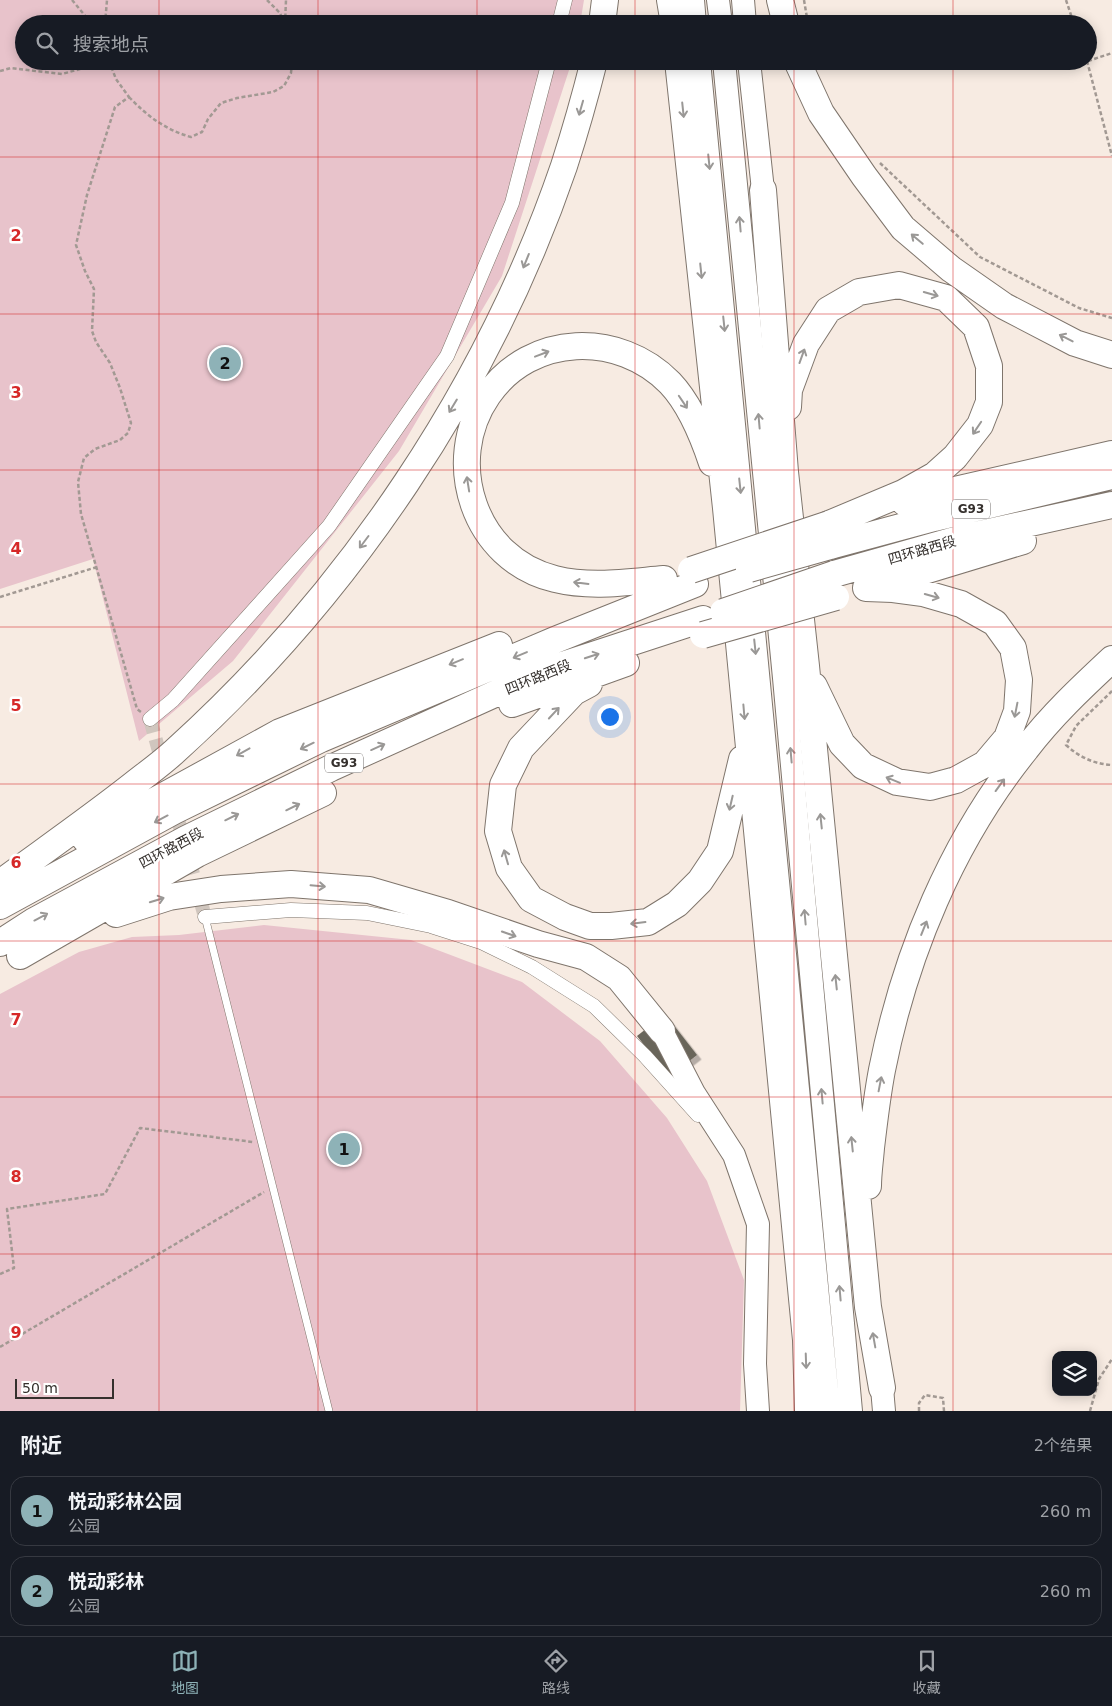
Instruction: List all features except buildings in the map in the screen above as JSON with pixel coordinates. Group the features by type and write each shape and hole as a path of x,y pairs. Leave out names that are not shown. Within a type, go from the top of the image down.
{"highway":[{"path":"603,15 605,0"},
{"path":"670,0 672,15"},
{"path":"780,0 784,15"},
{"path":"0,883 93,816 173,752 212,715 276,650 324,595 378,524 422,459 458,398 516,286 563,168 592,70"},
{"path":"679,70 726,508 806,1340 808,1411"},
{"path":"801,70 822,113 864,176 904,228 951,269 1004,306 1075,343 1112,355"},
{"path":"763,190 785,472 806,666 868,1307 883,1400"},
{"path":"785,472 789,390 806,344 828,310 859,292 899,285 946,298 976,328 989,366 989,402 980,425 954,457 935,475 830,535"},
{"path":"693,577 601,585 556,580 534,572 512,558 494,541 480,519 470,498 467,474 467,444 476,417 489,394 512,369 540,354 564,347 592,345 619,352 650,366 670,384 686,406 700,433 711,461 726,508"},
{"path":"830,535 942,493 1112,454"},
{"name":"四环路西段","path":"0,906 174,811 321,739 555,640 693,577 830,535 934,518 1112,476"},
{"name":"四环路西段","path":"7,955 34,921 186,839 332,768 550,669 703,627 835,586 962,538 1112,505"},
{"path":"866,588 1017,543 1112,522"},
{"path":"0,888 89,836 280,732 664,579"},
{"path":"806,666 842,744 863,766 897,782 930,787 956,780 985,764 1007,738 1017,711 1020,680 1013,648 995,623 961,604 923,593 893,589 835,586"},
{"path":"703,627 574,692 521,748 503,785 498,831 509,868 531,898 565,917 590,926 648,922 677,904 700,881 720,851 747,738"},
{"path":"7,955 198,854 339,784 499,709 637,659"},
{"path":"868,1307 868,1181 876,1102 890,1033 913,957 945,875 986,804 1026,749 1069,699 1112,659"},
{"path":"7,955 126,910 169,897 221,889 290,884 369,890 448,913 538,944 586,957 619,978 662,1031"}],"main road":[{"path":"693,0 694,15"},
{"path":"718,0 720,15"},
{"path":"743,0 744,15"},
{"path":"700,70 829,1411"},
{"path":"725,70 851,1411"},
{"path":"750,70 763,190"},
{"path":"662,1031 694,1093 734,1155 758,1224 755,1364 758,1411"}],"street":[{"path":"561,15 565,0"},
{"path":"150,719 173,700 329,526 447,356 512,203 547,70"},
{"path":"205,917 291,910 366,913 431,926 481,942 532,967 594,1006 645,1056 734,1155"}],"lane":[{"path":"205,917 329,1411"}],"path":[{"path":"72,0 84,15"},
{"path":"106,15 107,0"},
{"path":"267,0 281,15"},
{"path":"285,15 286,0"},
{"path":"804,0 806,15"},
{"path":"1066,0 1071,15"},
{"path":"1097,58 1112,53"},
{"path":"0,71 15,68"},
{"path":"28,70 62,74 76,70"},
{"path":"112,70 116,79 129,97 158,123 179,134 191,137 202,132 208,118 221,103 237,98 273,92 284,86 291,70"},
{"path":"1090,70 1112,156"},
{"path":"129,97 115,107 87,195 76,244 85,271 94,289 92,331 96,342 110,363 131,423 128,433 120,440 94,449 84,458 78,482 81,514 137,709 150,719"},
{"path":"876,159 980,257 1079,308 1112,318"},
{"path":"0,598 97,567"},
{"path":"1112,691 1076,726 1066,745 1075,753 1097,764 1112,765"},
{"path":"0,1274 14,1268 7,1209 105,1194 140,1128 262,1144"},
{"path":"0,1347 273,1186"},
{"path":"1090,1411 1100,1379 1112,1359"},
{"path":"919,1411 919,1403 924,1395 943,1398 944,1411"}],"shaded area":[{"path":"0,0 584,0 582,15 15,15 15,70 569,70 502,276 399,451 233,661 139,741 93,559 0,589"},
{"path":"264,925 411,940 522,982 600,1041 667,1118 707,1181 744,1280 740,1411 0,1411 0,994 79,952 132,937 179,935"}],"tunnel":[{"path":"150,719 205,917"}],"place":[{"name":"悦动彩林","path":"225,363"},
{"name":"悦动彩林公园","path":"344,1149"}]}
